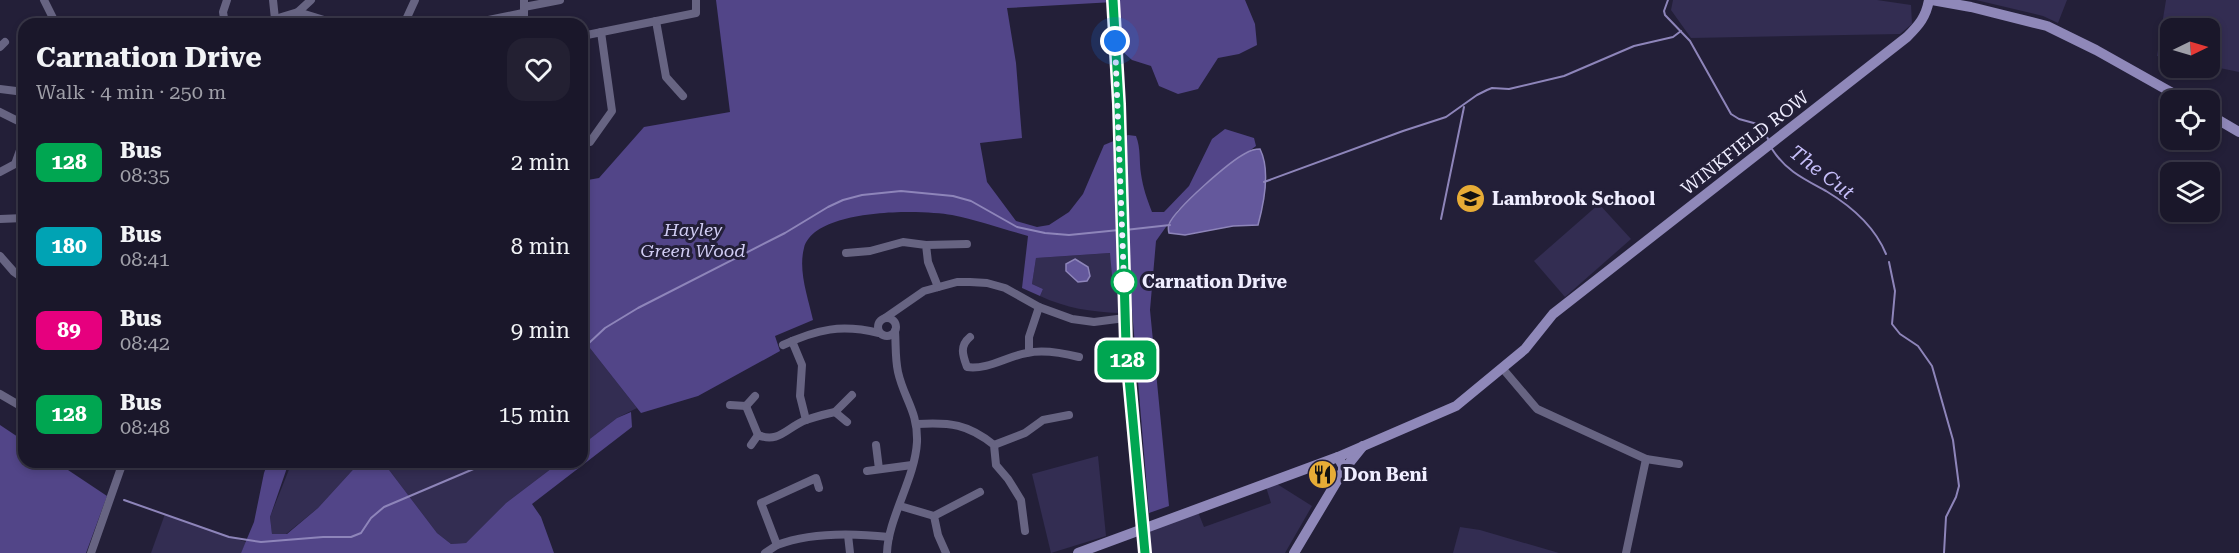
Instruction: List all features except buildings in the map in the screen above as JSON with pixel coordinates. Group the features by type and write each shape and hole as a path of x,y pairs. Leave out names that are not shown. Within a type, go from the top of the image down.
{"main road":[{"path":"1113,0 1119,104 1126,345 1145,553"},
{"path":"1930,0 1971,7 2047,26 2096,50 2167,90"},
{"name":"WINKFIELD ROW","path":"1078,553 1338,457 1456,406 1474,389 1525,350 1553,314 1907,37 1923,20 1930,0"},
{"path":"2220,121 2239,132"},
{"name":"WINKFIELD ROW","path":"1294,553 1343,471 1365,444"},
{"path":"1338,457 1343,471"}],"street":[{"path":"44,0 53,18"},
{"path":"224,18 223,12 227,0"},
{"path":"273,0 273,18"},
{"path":"283,18 298,12 311,0"},
{"path":"407,18 415,0"},
{"path":"487,18 523,6 560,0"},
{"path":"588,35 696,13 696,0"},
{"path":"298,12 318,18"},
{"path":"656,21 666,77 683,96"},
{"path":"588,142 612,111 601,32"},
{"path":"0,89 18,91"},
{"path":"0,112 18,121"},
{"path":"0,172 15,164 18,156"},
{"path":"0,219 18,218"},
{"path":"846,253 870,251 903,242 926,245 967,244"},
{"path":"926,245 928,262 938,286"},
{"path":"0,256 18,275"},
{"path":"881,327 904,305 924,291 957,282 987,283 1016,292 1039,308 1072,319 1094,322 1125,318"},
{"path":"881,327 890,335 896,327 904,305"},
{"path":"1029,352 1029,337 1039,308"},
{"path":"783,345 808,333 831,328 881,327 891,319 896,327 898,371 917,424 917,445 889,537 887,553"},
{"path":"881,327 896,351"},
{"path":"970,337 966,340 962,350 967,367 987,366 1029,352 1059,352 1079,357"},
{"path":"792,340 802,364 800,396 806,420"},
{"path":"1503,369 1537,409 1646,459 1679,464"},
{"path":"0,394 18,404"},
{"path":"747,406 758,435 767,439 778,437 806,420 835,412 852,395"},
{"path":"747,406 754,396"},
{"path":"730,405 747,406"},
{"path":"835,412 847,422"},
{"path":"994,445 1025,433 1043,420 1069,415"},
{"path":"917,424 965,426 979,433 994,445 996,465 1008,479 1020,500 1024,531"},
{"path":"751,445 758,435"},
{"path":"876,445 879,469"},
{"path":"1626,553 1646,459"},
{"path":"867,471 912,465"},
{"path":"91,553 121,468"},
{"path":"777,545 760,502 816,478 819,488"},
{"path":"900,506 934,516 980,492"},
{"path":"934,516 938,535 946,553"},
{"path":"765,553 777,545 800,538 848,535 889,537"},
{"path":"848,535 850,553"}],"shaded area":[{"path":"1673,0 1877,0 1911,5 1912,24 1900,34 1691,38 1671,10"},
{"path":"1976,0 2067,0 2058,23 2043,16"},
{"path":"2166,0 2239,0 2239,72 2220,68 2220,18 2163,18"},
{"path":"2160,37 2160,56 2157,56"},
{"path":"1260,149 1266,177 1258,225 1233,226 1185,235 1169,233 1168,228 1174,217 1204,186 1238,158 1251,150"},
{"path":"1599,204 1631,239 1565,297 1534,261"},
{"path":"1111,253 1112,275 1118,275 1119,313 1059,304 1040,296 1043,289 1032,284 1036,258"},
{"path":"1075,259 1088,267 1090,276 1087,281 1078,282 1066,271 1066,264"},
{"path":"588,346 637,408 617,418 588,440"},
{"path":"1098,456 1106,536 1051,553 1032,474"},
{"path":"290,468 355,468 318,508 286,534 272,534 270,517"},
{"path":"388,468 552,468 506,503 466,543 451,544 437,533"},
{"path":"1277,484 1312,506 1285,553 1150,553 1148,531 1198,512 1204,527 1271,503 1266,487"},
{"path":"165,514 246,542 241,553 151,553"},
{"path":"1460,527 1480,530 1559,553 1453,553"}],"green space":[{"name":"Hayley Green Wood","path":"716,0 1245,0 1255,24 1257,45 1239,54 1218,58 1198,89 1178,94 1159,86 1151,66 1132,60 1122,51 1119,10 1114,2 1007,8 1016,63 1022,138 980,143 987,182 1016,221 1037,227 1049,225 1069,212 1083,194 1104,145 1128,135 1136,136 1138,141 1140,169 1152,212 1164,212 1189,186 1212,139 1225,129 1254,138 1256,146 1221,172 1178,210 1156,241 1150,310 1169,506 1149,513 1129,274 1112,276 1110,253 1036,258 1032,284 1043,289 1040,296 1022,288 1028,236 952,215 894,212 847,218 827,225 812,235 804,248 802,257 804,284 813,320 775,336 780,351 698,396 641,413 588,346 588,180 599,178 644,127 730,112"},
{"path":"631,412 632,427 588,461 588,440 617,418"},
{"path":"0,425 18,437 18,468 65,468 107,496 86,553 0,553"},
{"path":"266,468 287,468 270,517 272,534 287,534 318,508 355,468 388,468 437,533 451,544 466,543 506,503 552,468 579,468 532,504 541,517 554,553 241,553 254,522"}],"waterway":[{"name":"The Cut","path":"1668,0 1665,15 1690,41 1731,114 1739,119 1761,125 1769,141"},
{"path":"1264,182 1446,117 1477,95 1492,88 1509,89 1564,76 1634,46 1673,37 1681,31"},
{"path":"1441,219 1464,107"},
{"name":"The Cut","path":"1772,149 1789,169 1853,210 1876,235 1886,254"},
{"path":"588,347 589,343 605,328 638,308 785,233 828,207 862,195 901,191 953,196 971,201 1017,227 1045,233 1069,235 1119,230"},
{"path":"1125,230 1170,225"},
{"name":"The Cut","path":"1889,262 1895,291 1892,324 1900,334 1918,346 1932,366 1953,440 1959,486 1946,517 1944,553"},
{"path":"124,500 229,537 261,542 351,537 361,533 371,518 384,507 476,468"}],"bus line":[{"name":"128","path":"1113,0 1119,104 1126,345 1145,553"}],"place":[{"name":"Lambrook School","path":"1471,199"},
{"name":"Carnation Drive","path":"1124,282"},
{"name":"Don Beni","path":"1322,475"}],"route":[{"path":"1115,41 1124,282"}]}
